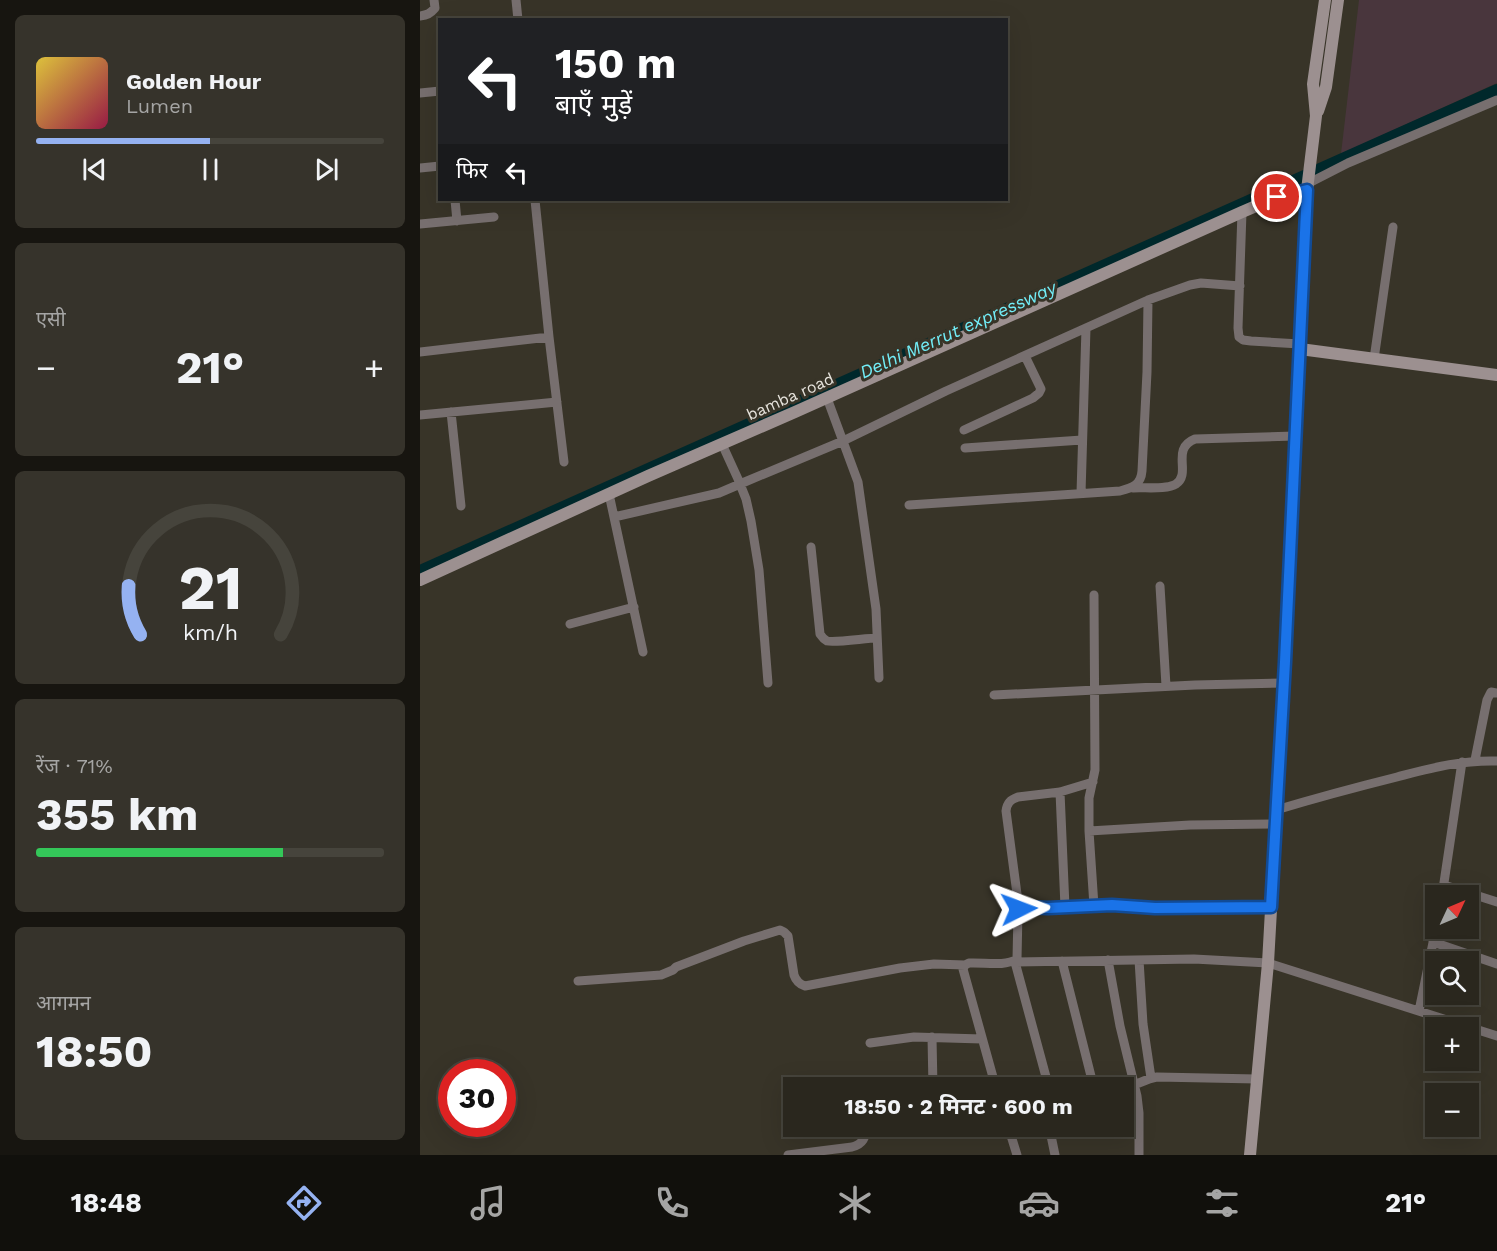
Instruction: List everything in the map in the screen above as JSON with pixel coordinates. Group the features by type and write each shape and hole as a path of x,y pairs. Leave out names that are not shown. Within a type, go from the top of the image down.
{"main road":[{"path":"1250,1155 1268,963 1284,683 1307,185 1316,116 1313,84 1325,0"},
{"path":"1316,116 1326,87 1338,0"},
{"name":"bamba road","path":"420,580 1307,185"},
{"path":"1300,346 1374,359 1497,375"}],"street":[{"path":"420,16 431,13 435,8 434,0"},
{"path":"516,0 518,18"},
{"path":"420,93 438,91"},
{"path":"1307,185 1348,163 1497,100"},
{"path":"420,168 438,166"},
{"path":"455,201 457,221"},
{"path":"535,201 564,462"},
{"path":"1242,212 1239,337 1243,340 1300,346"},
{"path":"420,224 494,217"},
{"path":"1374,359 1393,227"},
{"path":"614,517 719,493 843,441 946,391 1148,300 1190,285 1208,283 1240,286"},
{"path":"1133,488 1141,478 1147,372 1148,300"},
{"path":"1081,493 1086,328"},
{"path":"420,352 549,336"},
{"path":"964,430 1033,398 1039,393 1041,389 1025,356"},
{"path":"827,398 858,482 876,609 879,678"},
{"path":"420,415 557,402"},
{"path":"451,412 461,506"},
{"path":"909,505 1166,487 1175,485 1180,480 1184,447 1195,439 1295,436"},
{"path":"965,448 1082,440"},
{"path":"722,444 746,499 751,521 759,570 768,683"},
{"path":"609,494 643,652"},
{"path":"811,547 822,638 834,641 877,638"},
{"path":"1160,586 1166,686"},
{"path":"1094,595 1095,770 1089,798 1094,906"},
{"path":"570,624 634,607"},
{"path":"994,694 1284,683"},
{"path":"1475,760 1487,700 1491,692 1497,693"},
{"path":"1276,810 1449,764 1475,760 1497,761"},
{"path":"1444,885 1462,762"},
{"path":"1046,1077 1015,962 1018,956 1019,909 1007,804 1011,799 1018,797 1060,792 1093,782"},
{"path":"1060,792 1065,907"},
{"path":"1089,831 1190,825 1276,824"},
{"path":"1479,896 1497,902"},
{"path":"1019,909 1023,907 1094,906 1271,907"},
{"path":"578,981 661,975 744,941 780,930 788,936 796,981 805,986 934,964 1194,959 1268,963 1497,1036"},
{"path":"1419,1011 1434,939"},
{"path":"1433,942 1497,964"},
{"path":"1108,960 1131,1077"},
{"path":"1139,960 1143,1024 1151,1078"},
{"path":"1062,961 1091,1077"},
{"path":"965,965 963,973 993,1077"},
{"path":"870,1043 914,1037 982,1039"},
{"path":"932,1037 933,1077"},
{"path":"1134,1084 1157,1077 1257,1079"},
{"path":"1134,1087 1139,1113 1139,1155"},
{"path":"788,1155 852,1148 859,1145 865,1137"},
{"path":"1011,1137 1017,1155"},
{"path":"1051,1137 1055,1155"}],"shaded area":[{"path":"1359,0 1497,0 1497,83 1341,154"}],"waterway":[{"name":"Delhi Merrut expressway","path":"420,571 1497,90"}],"route":[{"path":"1019,909 1023,907 1112,905 1155,908 1271,907 1307,190 1277,197"}]}
